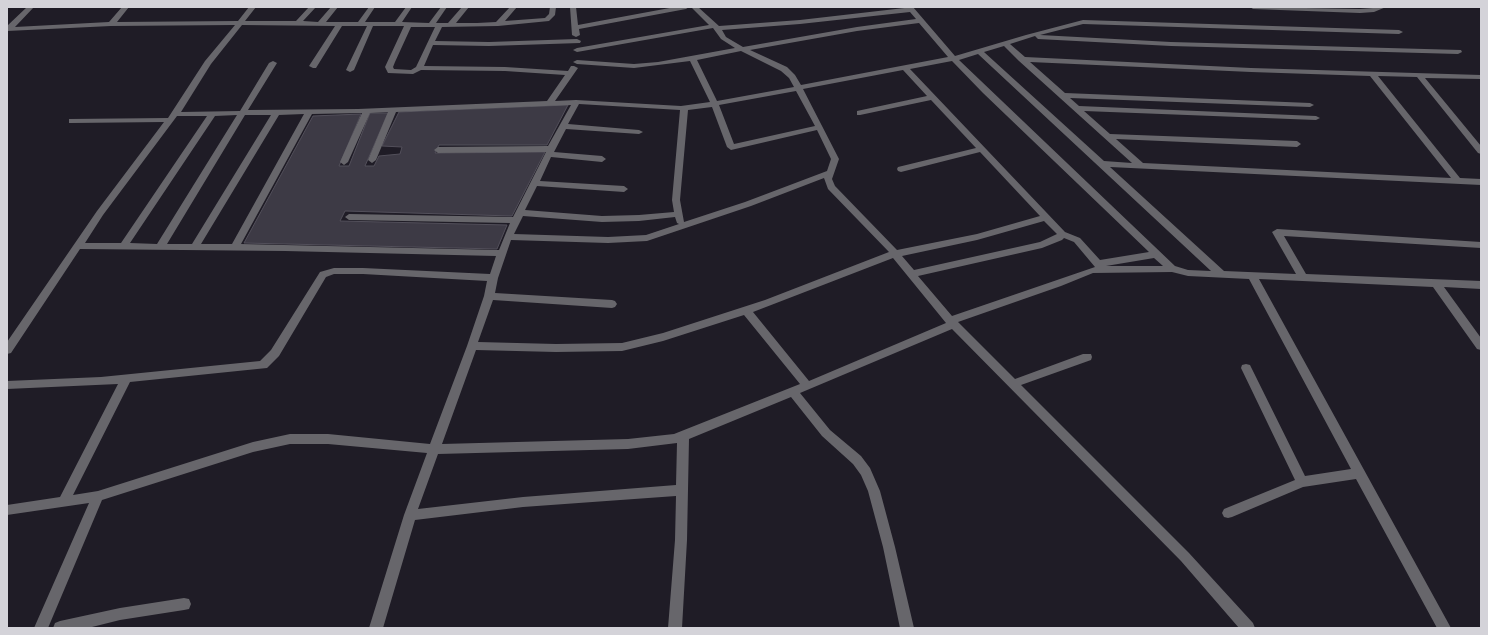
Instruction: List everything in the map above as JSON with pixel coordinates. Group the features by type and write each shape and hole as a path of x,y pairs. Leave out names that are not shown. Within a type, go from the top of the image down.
{"street":[{"path":"8,29 31,7"},
{"path":"111,24 126,7"},
{"path":"7,350 100,213 172,117 208,63 253,7"},
{"path":"297,24 313,7"},
{"path":"320,24 335,7"},
{"path":"360,24 372,7"},
{"path":"397,24 409,7"},
{"path":"431,24 444,7"},
{"path":"451,24 466,7"},
{"path":"498,24 514,7"},
{"path":"8,29 111,24 498,24 547,20 552,16 553,7"},
{"path":"549,104 577,62 577,41 573,7"},
{"path":"575,28 686,7"},
{"path":"694,7 716,27 723,38 741,49 784,69 792,77 836,159 828,179 831,187 894,254 952,323 1185,557 1248,628"},
{"path":"1253,7 1360,10 1374,10 1383,7"},
{"path":"577,50 716,27 800,22 910,8 953,58 1172,269"},
{"path":"577,62 634,66 658,64 694,59 741,49 857,29 920,21"},
{"path":"72,121 172,117 213,113 367,111 576,102 684,108 715,104 953,58 1083,22 1399,32"},
{"path":"313,66 340,24"},
{"path":"350,70 371,24"},
{"path":"409,24 389,67 391,71 413,72 420,68 506,69 571,73"},
{"path":"420,68 440,24"},
{"path":"1028,36 1171,44 1458,52"},
{"path":"431,43 489,44 577,41"},
{"path":"1005,43 1142,166"},
{"path":"979,51 1222,275"},
{"path":"694,59 715,104 731,147 820,127"},
{"path":"1022,59 1251,70 1481,77"},
{"path":"160,247 273,63"},
{"path":"905,68 1062,234 1077,240 1100,267 1172,269 1188,273 1222,275 1481,285"},
{"path":"1372,74 1458,181"},
{"path":"1420,75 1481,151"},
{"path":"1063,95 1310,105"},
{"path":"860,113 932,97"},
{"path":"376,628 410,515 472,346 489,296 493,278 508,237 562,126 576,102"},
{"path":"682,227 676,200 684,108"},
{"path":"1077,108 1316,118"},
{"path":"372,160 393,109"},
{"path":"235,247 310,111"},
{"path":"344,162 367,111"},
{"path":"195,247 277,112"},
{"path":"123,246 213,113"},
{"path":"562,126 639,132"},
{"path":"1109,136 1297,144"},
{"path":"901,170 981,149"},
{"path":"438,150 549,152 602,159"},
{"path":"1102,164 1481,182"},
{"path":"508,237 633,240 647,238 777,194 831,172"},
{"path":"534,183 624,189"},
{"path":"349,217 518,216 602,219 639,218 679,214"},
{"path":"472,346 622,347 663,337 768,303 894,254 977,237 1046,217"},
{"path":"1303,278 1277,232 1481,245"},
{"path":"911,274 1042,245 1059,238 1062,234"},
{"path":"78,246 235,247 502,253"},
{"path":"7,510 98,496 231,454 290,439 328,439 434,449 628,444 675,439 793,392 952,323 1100,267 1156,254"},
{"path":"7,385 126,379 263,365 275,353 323,274 334,271 362,271 493,278"},
{"path":"1252,276 1444,628"},
{"path":"1436,283 1481,346"},
{"path":"489,296 612,304"},
{"path":"746,310 807,386"},
{"path":"1013,384 1087,357"},
{"path":"1246,368 1302,482"},
{"path":"63,502 126,379"},
{"path":"793,392 826,433 857,460 866,472 874,491 887,540 907,628"},
{"path":"675,628 683,490 683,435"},
{"path":"1228,513 1302,482 1359,473"},
{"path":"410,515 523,502 683,490"},
{"path":"41,628 98,496"},
{"path":"60,628 120,614 184,604"}],"building":[{"path":"568,105 547,145 439,145 435,153 545,152 512,216 345,211 340,221 507,225 497,249 244,243 313,116 361,114 339,166 349,166 370,113 388,113 365,166 374,166 379,156 400,154 402,147 382,146 399,112"}]}
